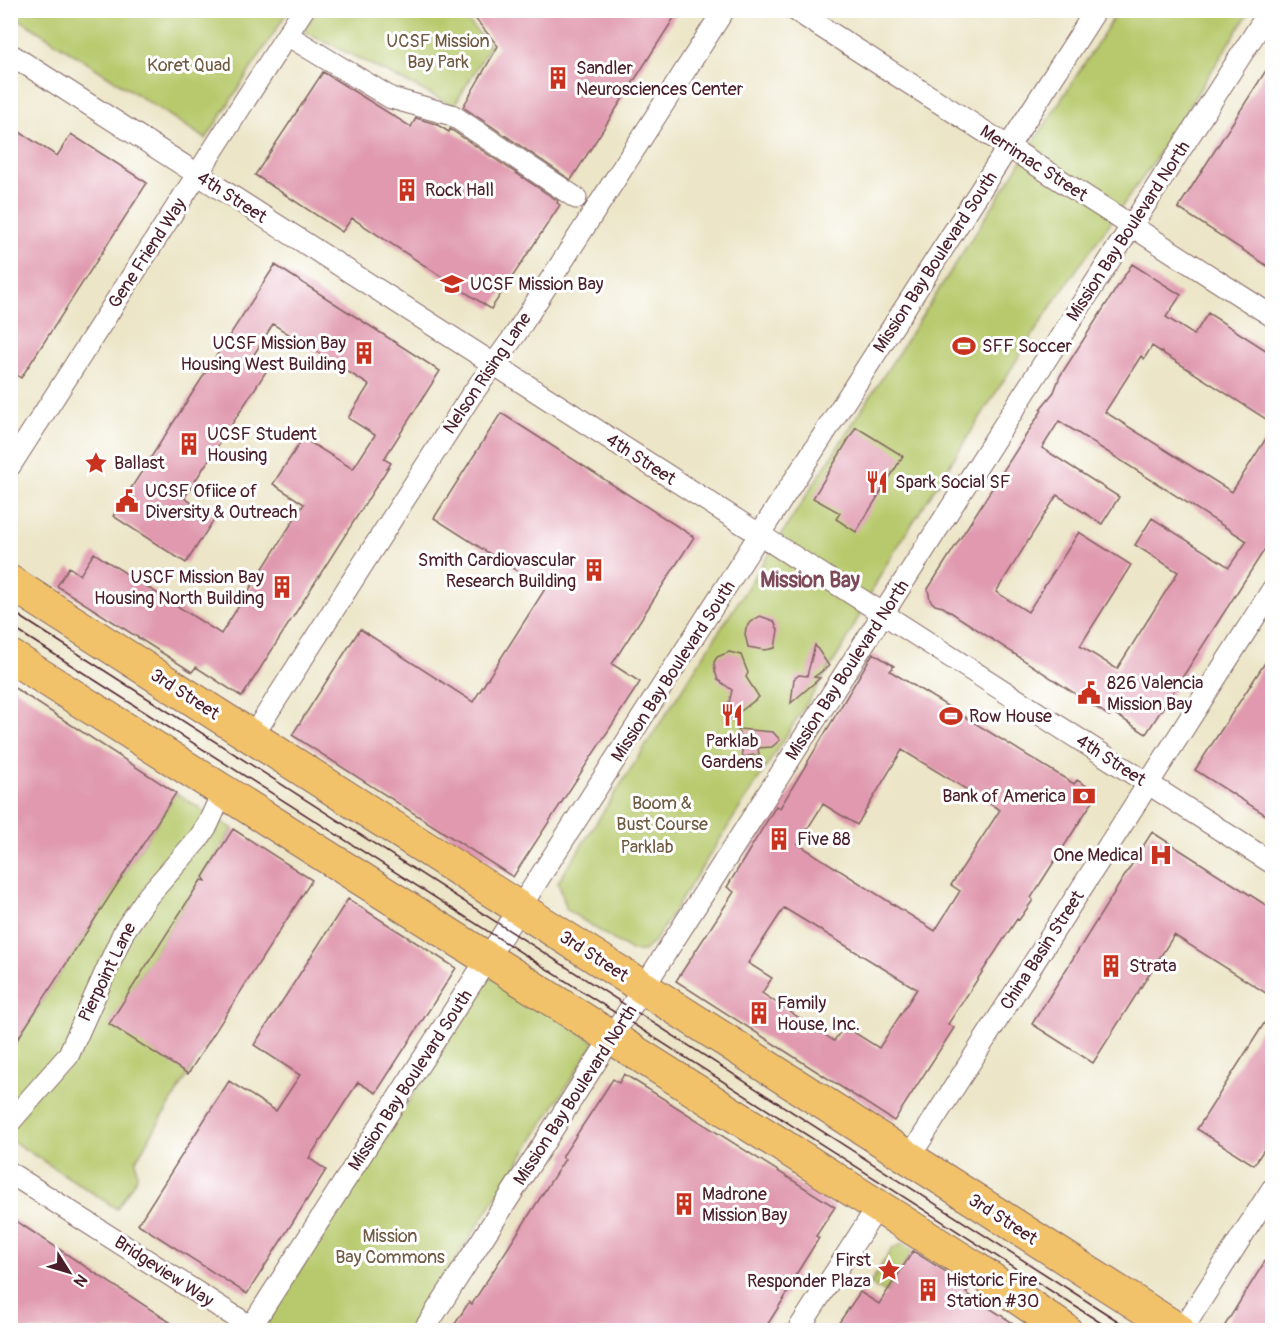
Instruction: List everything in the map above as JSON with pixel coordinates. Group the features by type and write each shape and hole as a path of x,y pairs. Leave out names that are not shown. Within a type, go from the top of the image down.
{"main road":[{"name":"3rd Street","path":"10,582 1180,1330"},
{"path":"10,656 972,1266 1065,1330"}],"street":[{"name":"Gene Friend Way","path":"10,466 303,10"},
{"name":"Nelson Rising Lane","path":"252,736 515,335 724,10"},
{"name":"Merrimac Street","path":"795,10 1272,316"},
{"name":"Mission Bay Boulevard South","path":"252,1330 1096,10"},
{"name":"Mission Bay Boulevard North","path":"424,1330 1270,10"},
{"path":"287,35 391,98 453,115 576,198"},
{"name":"4th Street","path":"10,54 1272,863"},
{"name":"China Basin Street","path":"909,1158 1272,590"},
{"name":"Pierpoint Lane","path":"10,1122 68,1056 124,931 148,896 199,838 223,791"},
{"name":"Bridgeview Way","path":"10,1173 252,1330"},
{"path":"1180,1330 1272,1189"},
{"path":"798,1330 878,1206"}],"green space":[{"name":"Koret Quad","path":"10,11 288,11 206,139 11,14"},
{"name":"UCSF Mission Bay Park","path":"317,11 459,11 490,46 454,106 303,31"},
{"name":"Parklab","path":"1118,11 1250,11 1148,170 1057,297 884,568 843,647 656,939 644,951 631,951 567,910 558,882"},
{"path":"176,793 233,829 133,987 211,1037 136,1160 137,1177 117,1209 11,1140 10,1051"},
{"name":"Mission Bay Commons","path":"490,975 595,1042 411,1330 262,1330"},
{"path":"903,1244 913,1251 886,1293 870,1284 892,1248"}],"building":[{"name":"Sandler Neurosciences Center","path":"468,10 679,10 571,180 463,107 498,46"},
{"path":"1272,61 1272,269 1178,208"},
{"name":"Rock Hall","path":"323,72 411,127 416,118 436,124 449,132 450,129 558,201 560,205 491,309 352,218 342,232 255,175"},
{"path":"10,126 57,156 71,134 147,183 21,378 10,371"},
{"path":"1132,264 1181,295 1166,317 1194,335 1208,313 1272,354 1272,423 1152,346 1144,359 1141,356 1105,412 1232,492 1272,429 1272,538 1146,734 1112,712 1109,716 930,600 928,589 1042,410 1040,409 1054,392 1060,376","holes":["1059,421 1247,541 1229,567 1152,518 1135,545 1178,572 1117,669 1080,646 1131,565 1079,532 1028,612 996,592 1057,495 1102,524 1119,497 1042,448"]},
{"path":"275,265 440,371 384,459 391,463 242,697 196,667 192,672 57,586 69,567 80,575 94,553 221,634 304,504 273,484 303,438 353,469 375,435 348,418 369,385 273,324 253,356 269,367 184,498 215,518 186,563 113,516"},
{"path":"501,413 694,537 612,664 640,682 513,877 292,735 360,629 473,702 545,589 434,518"},
{"path":"856,427 903,456 856,532 836,519 840,513 813,498"},
{"path":"760,616 774,621 778,630 775,648 765,650 748,647 746,628 750,622"},
{"path":"815,645 829,666 814,677 820,678 791,703 794,679 799,675 807,676"},
{"path":"729,652 741,655 748,673 746,677 759,697 724,724 732,690 718,680 714,662 717,657"},
{"path":"1272,652 1272,819 1195,770"},
{"name":"Five 88","path":"873,653 894,666 890,671 1074,784 1077,780 1098,793 1031,898 1033,900 1019,920 1017,919 948,1024 954,1028 894,1121 676,981 734,892 727,887 776,806 780,808","holes":["902,750 1000,810 951,885 960,891 935,931 798,844 823,804 857,825","784,908 917,989 879,1048 844,1026 834,1041 762,993 772,978 748,963"]},
{"path":"10,685 176,793 10,1051"},
{"path":"738,729 773,732 780,740 772,747 758,748 759,754 743,757"},
{"path":"233,829 312,880 188,1074 109,1024 201,880 206,881 203,877"},
{"name":"Strata","path":"1152,832 1272,909 1272,997 1174,935 1093,1063 1032,1024"},
{"path":"348,899 456,968 376,1093 358,1082 309,1158 326,1170 247,1294 138,1224 229,1081 276,1111 300,1075 254,1045"},
{"path":"1272,1011 1272,1137 1254,1165 1197,1129"},
{"name":"Madrone Mission Bay","path":"624,1074 835,1207 816,1236 819,1238 795,1276 797,1278 764,1330 451,1330 469,1302 472,1304 565,1159 562,1157 613,1079 619,1083"},
{"path":"10,1217 182,1330 10,1330"},
{"path":"1272,1250 1272,1330 1222,1330"},
{"path":"913,1251 970,1287 966,1293 1024,1330 834,1330 860,1292 879,1304"}],"tram line":[{"path":"10,610 1132,1330"},
{"path":"10,626 1112,1330"}],"place":[{"name":"Sandler Neurosciences Center","path":"558,78"},
{"name":"Rock Hall","path":"407,190"},
{"name":"UCSF Mission Bay","path":"452,284"},
{"name":"SFF Soccer","path":"964,346"},
{"name":"UCSF Mission Bay Housing West Building","path":"364,353"},
{"name":"UCSF Student Housing","path":"189,444"},
{"name":"Ballast","path":"96,463"},
{"name":"Spark Social SF","path":"877,482"},
{"name":"UCSF Ofiice of Diversity & Outreach","path":"127,501"},
{"name":"Smith Cardiovascular Research Building","path":"594,570"},
{"name":"USCF Mission Bay Housing North Building","path":"282,587"},
{"name":"826 Valencia Mission Bay","path":"1089,693"},
{"name":"Parklab Gardens","path":"732,715"},
{"name":"Row House","path":"951,716"},
{"name":"Bank of America","path":"1084,796"},
{"name":"Five 88","path":"779,839"},
{"name":"One Medical","path":"1161,855"},
{"name":"Strata","path":"1111,966"},
{"name":"Family House, Inc.","path":"759,1013"},
{"name":"Madrone Mission Bay","path":"684,1204"},
{"name":"First Responder Plaza","path":"889,1270"},
{"name":"Historic Fire Station #30","path":"928,1290"}],"district":[{"name":"Mission Bay","path":"810,580"}],"park label":[{"name":"Boom & Bust Course","path":"662,813"}]}
